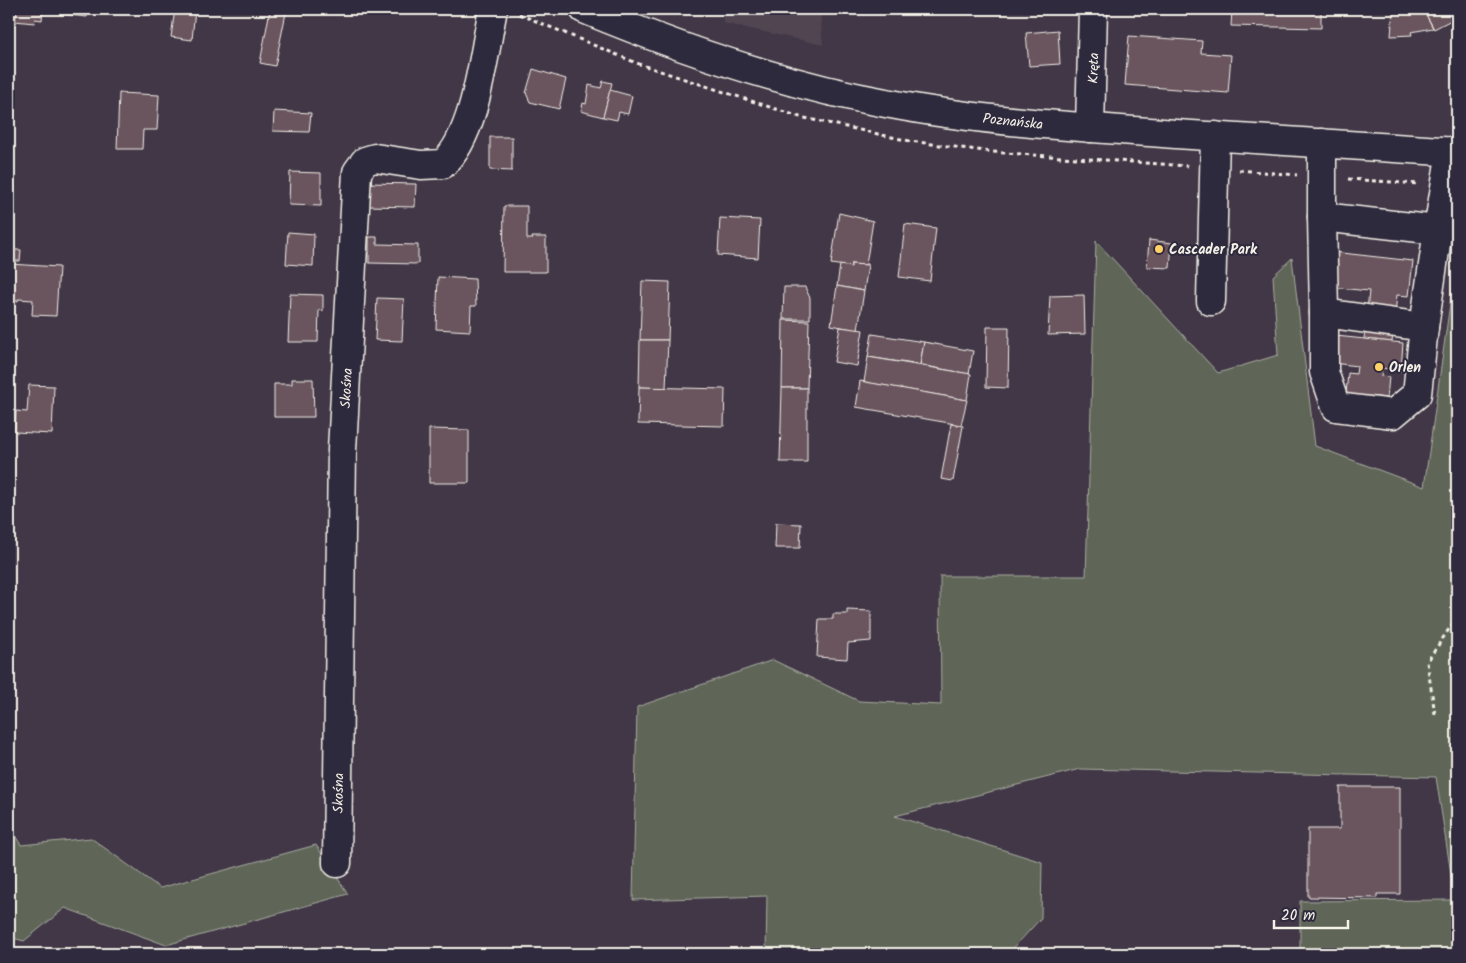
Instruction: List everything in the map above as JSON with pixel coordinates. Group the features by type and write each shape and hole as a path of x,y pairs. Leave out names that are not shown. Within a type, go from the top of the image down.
{"street":[{"name":"Skośna","path":"337,863 342,450 357,172 365,161 375,158 421,165 443,164 454,154 471,115 493,9"},
{"name":"Poznańska","path":"584,9 680,47 751,70 816,88 890,104 951,114 1090,128 1454,151"},
{"name":"Kręta","path":"1090,128 1093,9"},
{"path":"1212,301 1215,136"},
{"path":"1322,143 1324,372 1336,406 1393,414 1417,394 1424,327 1438,230 1454,151"},
{"path":"1322,217 1438,230"},
{"path":"1324,313 1424,327"}],"path":[{"path":"1435,714 1427,662 1453,623 1457,604"}],"shaded area":[{"path":"722,9 820,9 823,45 723,23"}],"green space":[{"path":"1096,241 1218,373 1278,355 1273,276 1292,258 1315,446 1424,487 1457,254 1457,954 1300,954 1300,901 1455,900 1436,777 1080,769 895,816 1042,862 1041,918 1008,954 766,954 767,896 633,900 637,707 773,660 859,701 941,705 940,576 1086,576"},
{"path":"9,826 21,845 91,838 160,888 316,845 348,894 166,945 65,908 24,941 9,937"}],"building":[{"path":"17,9 43,9 42,20 35,19 34,23 15,21"},
{"path":"50,9 88,9 87,17 61,14 62,10"},
{"path":"175,9 195,9 192,40 171,37"},
{"path":"1232,9 1321,9 1321,28 1231,26"},
{"path":"1393,9 1423,9 1433,28 1411,32 1412,35 1391,36"},
{"path":"1423,9 1457,9 1457,17 1434,29"},
{"path":"270,10 286,13 275,66 260,63"},
{"path":"1058,30 1060,64 1029,66 1026,33"},
{"path":"1129,36 1202,41 1201,53 1231,55 1228,93 1125,85"},
{"path":"533,69 566,79 559,109 530,102 526,93"},
{"path":"603,81 612,83 603,117 581,111 583,103 586,104 589,85 601,88"},
{"path":"610,90 632,96 628,114 619,112 617,120 603,117"},
{"path":"119,93 159,95 157,130 143,130 142,149 117,149"},
{"path":"274,111 311,113 309,132 273,131"},
{"path":"490,137 512,137 512,171 490,170"},
{"path":"290,172 321,173 321,206 289,205"},
{"path":"368,183 416,184 415,207 368,206"},
{"path":"504,206 527,206 527,239 546,237 546,272 503,272"},
{"path":"839,213 873,221 866,265 851,264 851,267 831,264"},
{"path":"720,218 760,220 758,258 718,255"},
{"path":"905,224 936,228 930,281 899,277"},
{"path":"288,232 314,234 313,266 286,264"},
{"path":"369,237 377,237 377,244 418,245 418,264 369,263"},
{"path":"1149,240 1172,243 1170,268 1147,267"},
{"path":"9,250 21,250 20,261 9,261"},
{"path":"1333,252 1413,261 1409,296 1397,295 1392,342 1364,339 1369,291 1329,287"},
{"path":"9,264 59,267 56,316 32,315 33,300 18,299 18,301 9,301"},
{"path":"851,264 868,265 864,291 837,286 840,265 851,267"},
{"path":"438,277 475,279 476,306 471,306 470,331 436,329"},
{"path":"642,281 670,282 668,340 640,340"},
{"path":"837,286 864,291 858,330 831,325"},
{"path":"784,287 805,287 810,298 810,319 783,319"},
{"path":"290,294 323,295 323,311 319,310 318,342 288,342"},
{"path":"1084,295 1085,334 1048,335 1050,296"},
{"path":"377,298 404,299 402,341 375,340"},
{"path":"783,320 809,321 807,388 782,388"},
{"path":"840,327 863,330 857,366 834,362"},
{"path":"987,327 1009,327 1008,388 986,387"},
{"path":"872,334 924,342 920,365 868,357"},
{"name":"Orlen","path":"1336,336 1403,343 1401,371 1382,368 1381,376 1389,377 1387,398 1346,394 1348,373 1356,374 1357,366 1333,363"},
{"path":"640,340 668,340 666,388 639,387"},
{"path":"924,342 973,351 969,374 920,365"},
{"path":"868,357 971,374 967,400 864,382"},
{"path":"292,379 313,379 314,417 274,417 274,384 292,384"},
{"path":"860,381 967,400 961,425 856,407"},
{"path":"29,385 54,386 52,434 15,432 16,411 27,412"},
{"path":"639,387 725,389 724,426 638,424"},
{"path":"782,388 807,388 807,462 780,462"},
{"path":"951,424 963,426 953,481 941,479"},
{"path":"429,429 469,430 469,483 429,483"},
{"path":"776,523 801,524 800,548 775,548"},
{"path":"847,610 871,611 871,641 848,643 847,659 817,657 819,619 833,619 833,614 847,614"},
{"path":"1340,787 1400,787 1400,894 1377,894 1377,898 1308,897 1308,829 1340,829"}],"place":[{"name":"Cascader Park","path":"1159,249"},
{"name":"Orlen","path":"1379,367"}]}
